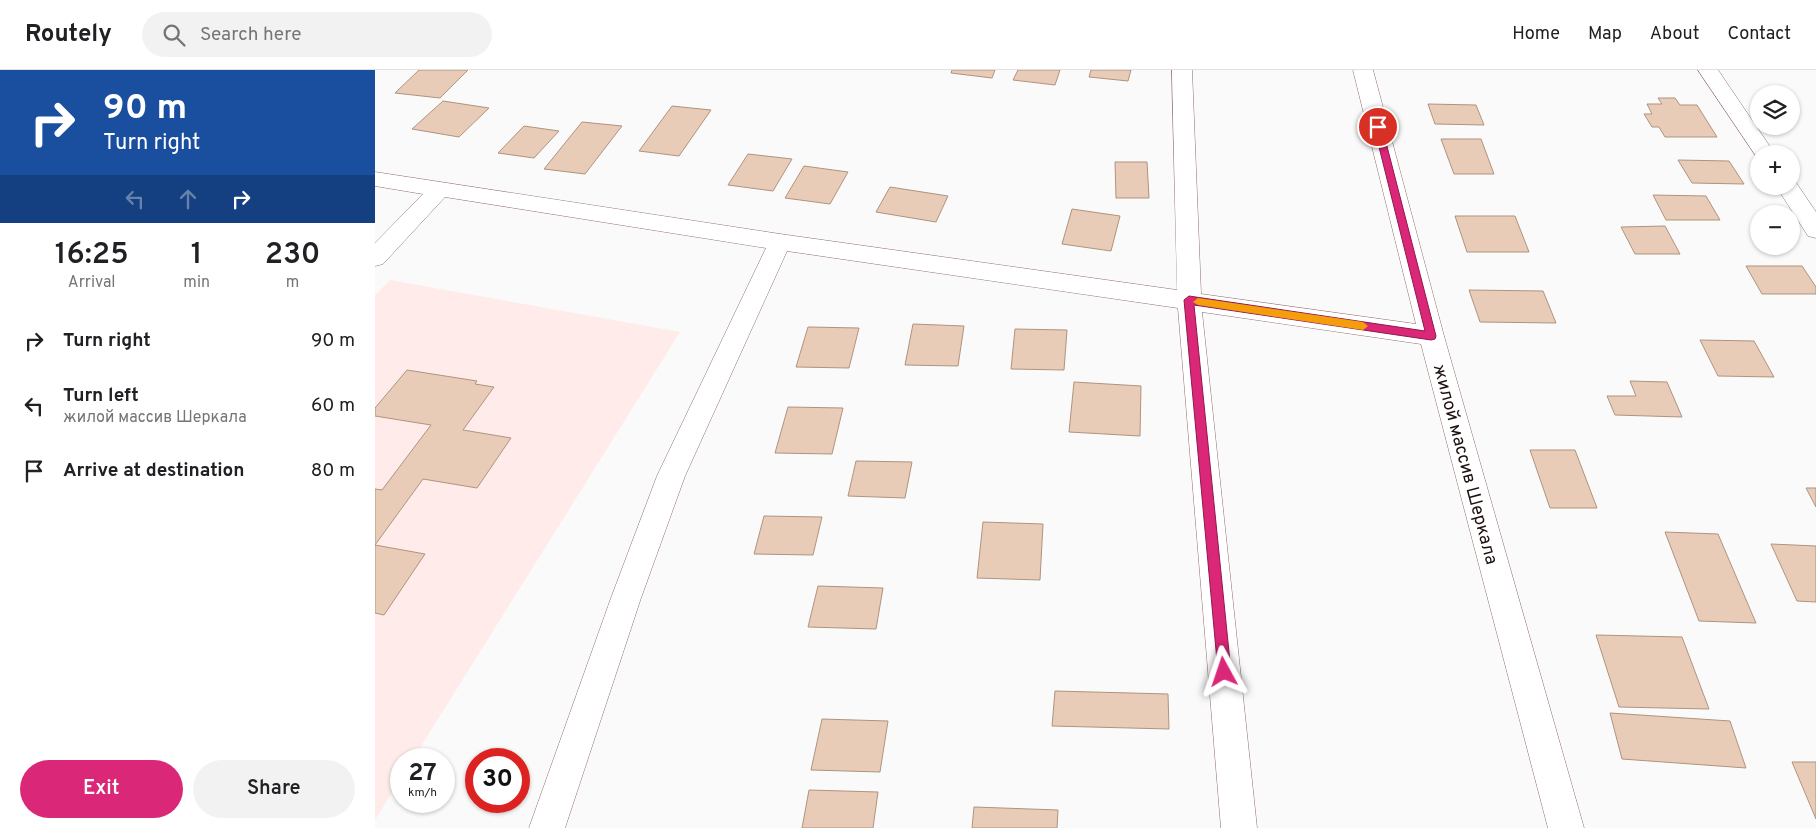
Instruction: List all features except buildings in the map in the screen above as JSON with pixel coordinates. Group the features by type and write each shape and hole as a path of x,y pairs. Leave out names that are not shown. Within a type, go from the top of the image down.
{"street":[{"path":"1182,70 1189,300 1239,828"},
{"name":"жилой массив Шеркала","path":"1363,70 1431,336 1566,828"},
{"path":"1708,70 1759,145"},
{"path":"375,179 780,242 1431,336"},
{"path":"375,258 441,188"},
{"path":"1793,195 1816,230"},
{"path":"547,828 626,598 671,476 780,242"}],"shaded area":[{"path":"390,280 680,332 420,748 390,748 390,796 375,820 375,295"}],"slow traffic":[{"path":"1198,302 1363,326"}],"route":[{"path":"1224,672 1189,300 1431,336 1378,127"}]}
